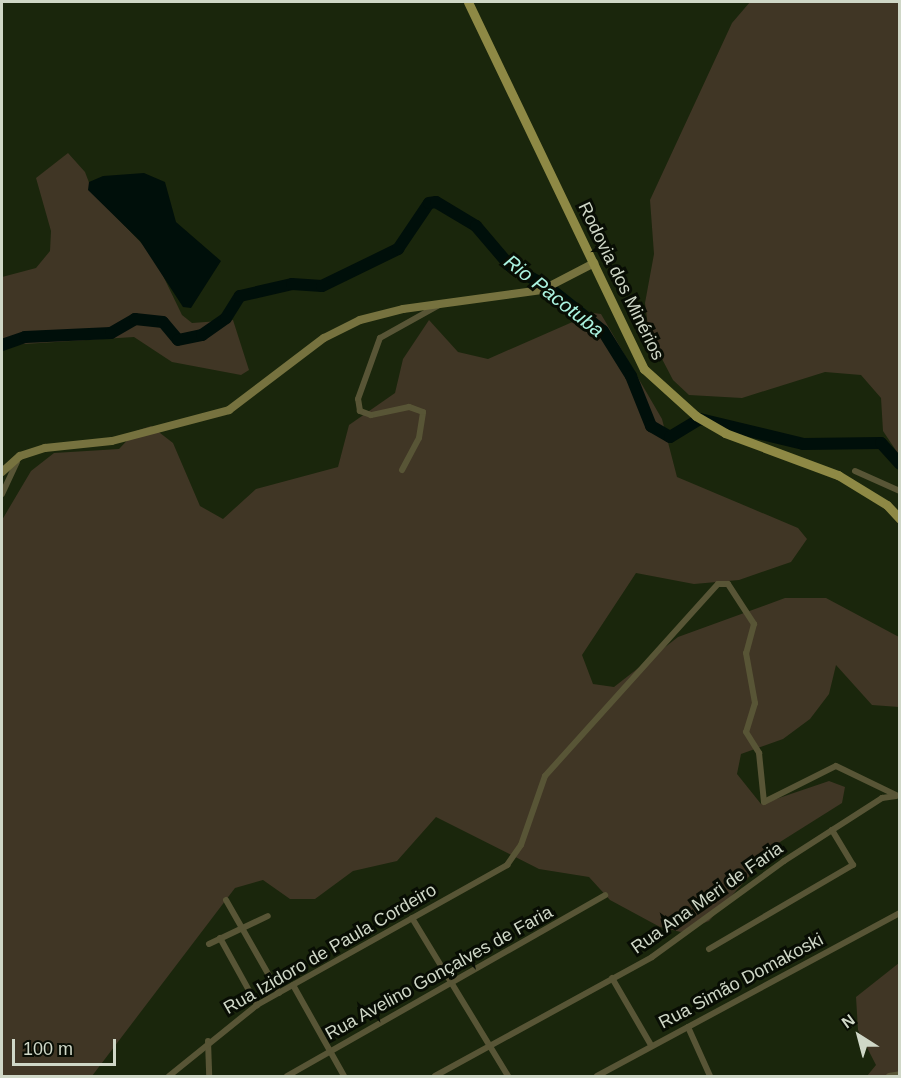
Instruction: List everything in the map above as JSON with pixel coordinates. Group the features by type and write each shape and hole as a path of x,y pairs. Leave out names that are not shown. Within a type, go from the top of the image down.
{"main road":[{"name":"Rodovia dos Minérios","path":"468,2 644,369 669,398 725,433 838,475 900,519"}],"street":[{"path":"2,472 20,456 45,448 111,441 229,410 324,338 360,321 441,304 542,290 594,263"},
{"path":"402,471 419,438 423,412 409,407 364,414 358,399 380,338 441,304"},
{"path":"2,494 20,456"},
{"path":"855,471 900,491"},
{"name":"Rua Izidoro de Paula Cordeiro","path":"169,1077 208,1041 257,1005 485,877 515,855 544,776 718,584 728,584 754,624 746,653 755,703 746,732 759,753 764,802 836,766 898,796"},
{"name":"Rua Ana Meri de Faria","path":"435,1077 652,957 832,830 882,798 898,796"},
{"path":"709,949 853,865 832,830"},
{"name":"Rua Avelino Gonçalves de Faria","path":"287,1077 605,895"},
{"path":"226,900 279,993"},
{"name":"Rua Simão Domakoski","path":"597,1077 651,1045 900,913"},
{"path":"209,944 242,925 268,916"},
{"path":"412,918 453,981 508,1077"},
{"path":"220,938 257,1005"},
{"path":"612,978 651,1045"},
{"path":"293,985 344,1077"},
{"path":"688,1027 710,1077"},
{"path":"208,1041 209,1077"},
{"path":"889,1077 900,1074"}],"shaded area":[{"path":"750,2 899,2 899,455 883,431 881,398 861,375 825,372 742,398 689,395 673,380 649,334 645,303 654,254 650,200 732,23"},
{"path":"68,153 85,172 93,193 153,255 182,315 192,323 233,320 249,370 241,375 172,362 134,337 9,345 2,352 2,277 36,268 50,251 51,231 36,178"},
{"path":"144,173 165,182 176,222 221,261 191,308 183,307 140,241 88,190 89,182 103,176"},
{"path":"593,313 601,314 662,419 677,477 798,528 807,539 791,562 739,580 694,584 636,573 582,655 593,684 614,687 678,637 785,598 826,598 899,637 899,707 872,705 836,665 829,694 810,719 783,739 741,754 737,774 761,804 829,781 845,787 842,803 780,842 709,921 681,932 660,927 610,900 589,877 539,869 436,817 397,861 353,871 315,899 290,899 263,880 235,888 92,1076 2,1076 2,520 31,471 54,453 119,449 136,431 151,426 173,443 200,506 223,519 256,489 338,467 349,425 395,393 403,359 429,320 458,352 488,359"},
{"path":"899,963 899,1076 867,1076 876,1065 858,1030 856,997"}],"waterway":[{"name":"Rio Pacotuba","path":"2,345 25,337 111,333 135,319 163,322 178,340 202,335 226,318 240,296 292,284 322,286 398,249 429,203 436,202 476,226 510,266 548,287 603,331 631,376 651,426 670,437 700,419 803,444 881,443 900,464"}]}
